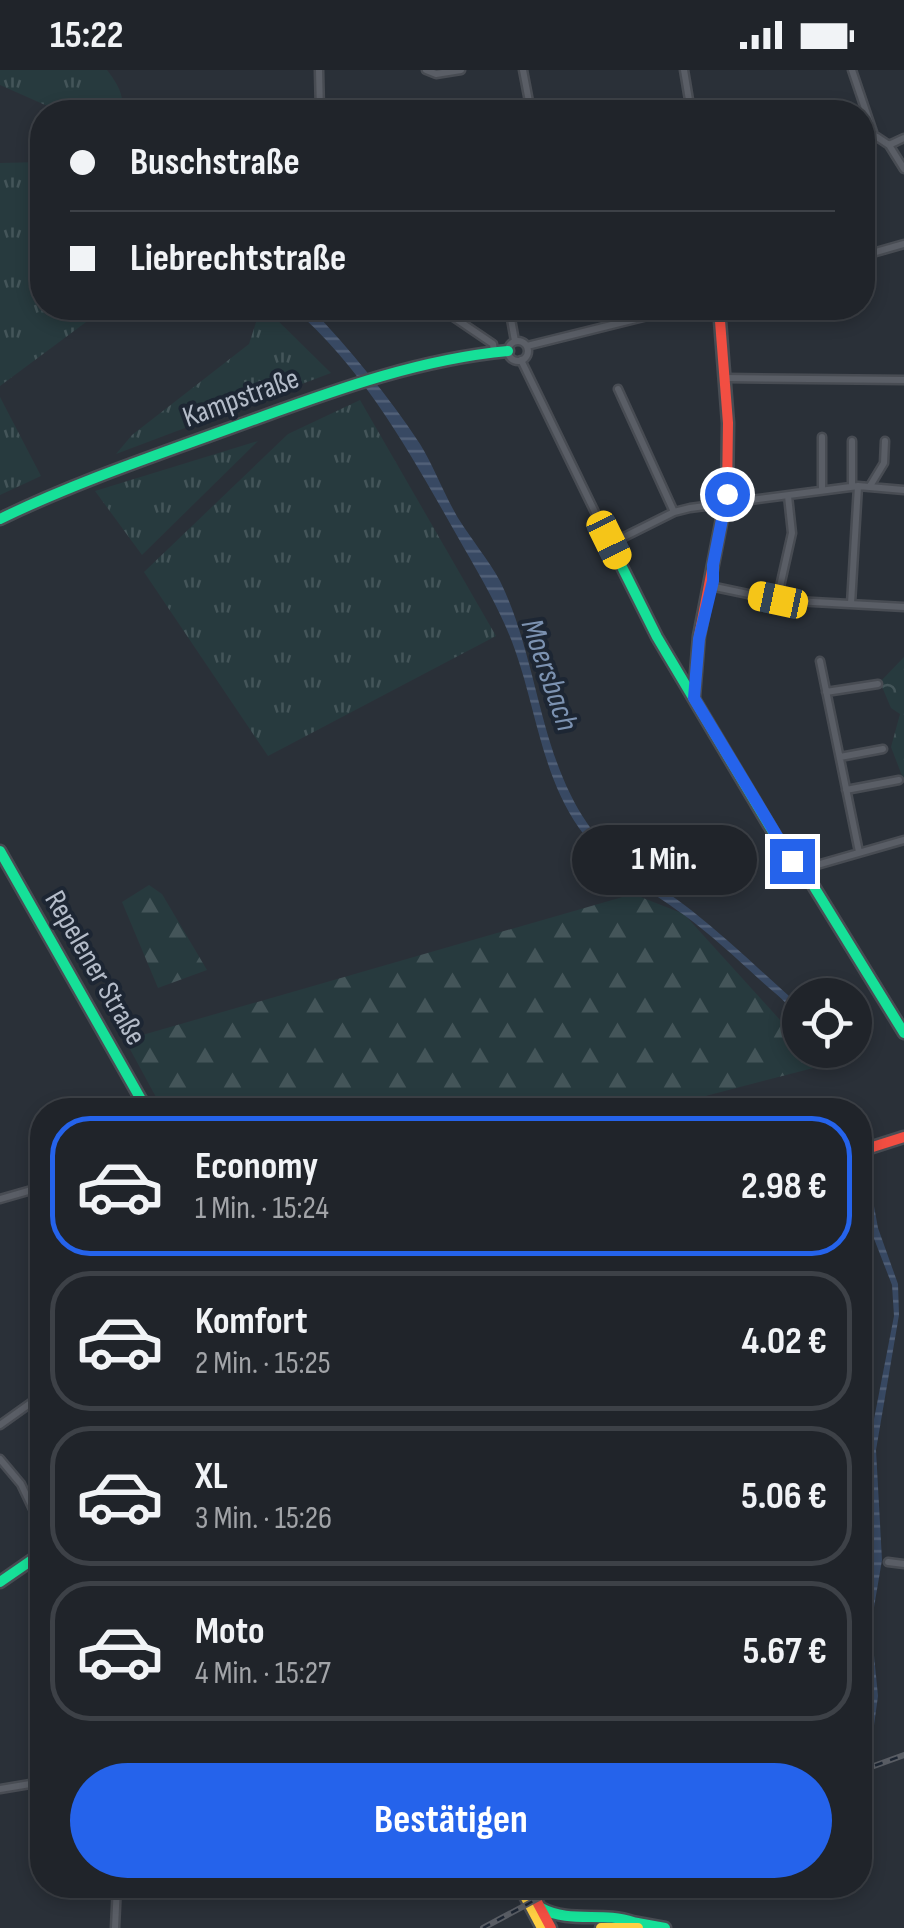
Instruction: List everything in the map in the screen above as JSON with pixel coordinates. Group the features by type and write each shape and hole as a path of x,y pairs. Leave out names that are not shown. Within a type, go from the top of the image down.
{"street":[{"path":"319,70 320,100"},
{"path":"426,70 436,74 460,70"},
{"path":"523,70 529,100"},
{"path":"684,70 689,100"},
{"path":"852,70 862,100"},
{"path":"875,137 889,146 904,168"},
{"path":"889,146 904,138"},
{"path":"875,252 904,244"},
{"path":"459,320 493,344 494,351"},
{"path":"510,320 511,358 521,360"},
{"path":"511,346 527,346 632,320"},
{"path":"694,698 699,639 725,502 725,378 720,320"},
{"name":"Kampstraße","path":"0,519 73,486 378,375 511,346"},
{"path":"521,360 528,353 527,346"},
{"path":"521,360 658,637 782,848 802,870 904,1033"},
{"path":"725,378 904,380"},
{"path":"618,389 674,512"},
{"path":"822,437 822,490"},
{"path":"851,604 855,486 852,441"},
{"path":"869,487 884,463 885,441"},
{"path":"611,541 674,512 725,502 855,486 904,490"},
{"path":"778,600 792,533 788,496"},
{"path":"709,586 778,600 904,608"},
{"path":"820,661 859,852"},
{"path":"826,692 878,684"},
{"path":"840,757 883,749"},
{"path":"846,790 899,780"},
{"path":"802,870 904,840"},
{"name":"Repelener Straße","path":"0,852 140,1098"},
{"path":"872,1148 904,1137"},
{"path":"0,1199 30,1190"},
{"path":"0,1425 30,1404"},
{"path":"0,1459 21,1484 30,1503"},
{"path":"0,1582 30,1561"},
{"path":"888,1562 904,1564"},
{"path":"0,1789 30,1784"},
{"path":"115,1928 116,1898"},
{"path":"526,1898 542,1928"},
{"path":"535,1898 551,1928"},
{"path":"541,1908 560,1922 606,1916 637,1925"},
{"path":"575,1928 602,1922 665,1928"},
{"path":"601,1928 637,1925"}],"green space":[{"path":"0,70 107,70 121,100 34,100 0,85"},
{"path":"30,162 30,320 89,320 0,386 0,163"},
{"path":"257,320 277,320 331,373 116,454 132,435 249,344"},
{"path":"0,397 41,476 0,495"},
{"path":"360,400 496,636 268,756 144,572 288,434"},
{"path":"258,441 142,555 95,491"},
{"path":"904,657 904,781 891,747 900,714 891,708 880,682"},
{"path":"149,885 162,894 207,970 158,988 122,902"},
{"path":"633,894 684,914 782,1022 782,1068 813,1068 698,1098 156,1098 125,1040"}],"water":[{"name":"Moersbach","path":"305,320 322,320 382,391 420,444 458,518 500,581 523,641 558,766 587,823 609,849 705,921 782,990 782,999 694,922 614,865 579,828 556,786 515,650 485,585 389,421 345,361"},
{"path":"872,1195 878,1228 898,1284 899,1315 876,1450 882,1560 872,1619 872,1429 894,1316 892,1285 872,1234"},
{"path":"872,1635 878,1696 872,1740"}],"railway":[{"path":"872,1767 904,1755"},
{"path":"483,1928 539,1898"}],"traffic: fast":[{"path":"0,519 113,471 331,392 436,362 508,351"},
{"path":"609,541 657,637 782,847 803,869 904,1033"},
{"path":"0,851 140,1098"},
{"path":"0,1582 30,1561"},
{"path":"541,1908 563,1915 633,1922"},
{"path":"632,1922 665,1928"}],"traffic: slow":[{"path":"526,1898 542,1928"},
{"path":"601,1928 638,1928"}],"traffic: jam":[{"path":"694,697 699,636 727,493 728,423 720,320"},
{"path":"872,1147 904,1137"},
{"path":"535,1898 551,1928"}],"route":[{"path":"727,494 699,639 694,698 792,861"}]}
